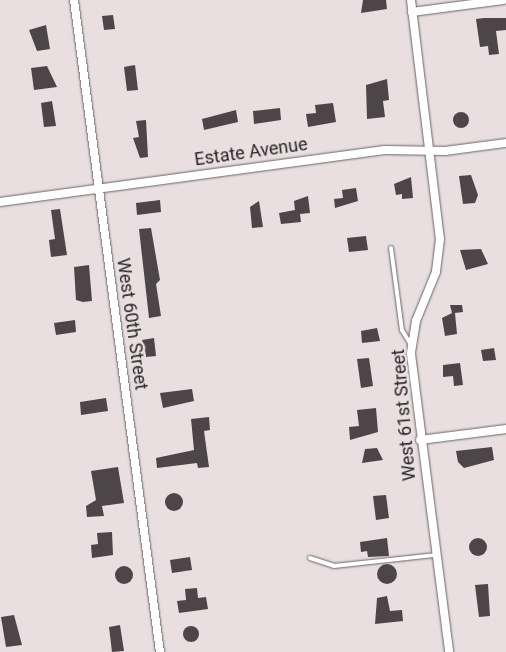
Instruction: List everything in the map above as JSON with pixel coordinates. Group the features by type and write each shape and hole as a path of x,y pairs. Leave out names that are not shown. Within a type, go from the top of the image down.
{"street":[{"name":"West 60th Street","path":"74,0 160,652"},
{"name":"West 61st Street","path":"411,0 430,150 439,250 411,344 420,440 449,652"},
{"path":"412,12 503,0"},
{"name":"Estate Avenue","path":"0,202 385,150 430,150 506,143"},
{"path":"420,440 506,428"}],"lane":[{"path":"391,248 402,330 411,344"},
{"path":"310,558 334,566 436,555"}],"building":[{"path":"363,0 386,0 387,9 361,13"},
{"path":"113,15 115,29 104,30 102,16"},
{"path":"506,18 506,30 496,31 499,54 489,55 488,46 480,47 476,19"},
{"path":"46,25 50,49 37,51 29,30"},
{"path":"135,65 138,90 127,91 124,67"},
{"path":"47,66 57,87 34,90 31,68"},
{"path":"387,79 389,100 383,101 385,117 367,119 366,85"},
{"path":"52,101 56,126 44,127 41,103"},
{"path":"333,103 336,122 308,127 306,114 316,113 315,105"},
{"path":"280,108 281,120 254,124 253,111"},
{"path":"236,110 238,122 204,130 202,119"},
{"path":"458,112 464,112 469,117 467,126 458,128 453,123 453,117"},
{"path":"146,120 148,157 140,158 133,138 139,137 136,121"},
{"path":"471,175 478,195 475,203 463,204 459,176"},
{"path":"411,177 413,198 402,199 402,194 396,195 394,184"},
{"path":"356,188 358,201 335,208 334,199 343,198 342,190"},
{"path":"308,196 310,213 300,214 301,222 281,224 279,213 295,210 294,201"},
{"path":"160,200 161,212 137,215 136,203"},
{"path":"259,201 263,227 252,228 250,207"},
{"path":"60,209 67,255 51,257 49,240 55,239 51,210"},
{"path":"151,228 160,280 156,284 161,316 149,318 139,229"},
{"path":"366,236 368,250 349,252 347,238"},
{"path":"481,249 488,264 466,270 460,250"},
{"path":"89,265 92,301 83,302 76,300 74,267"},
{"path":"450,305 462,305 463,312 455,313 457,334 445,336 442,318 452,313"},
{"path":"75,320 76,332 56,335 54,323"},
{"path":"377,328 380,341 362,343 361,331"},
{"path":"154,338 156,356 146,357 142,340"},
{"path":"494,348 496,360 483,361 481,350"},
{"path":"369,358 373,386 361,388 357,359"},
{"path":"460,363 463,385 454,386 453,376 443,377 443,365"},
{"path":"192,389 194,401 163,408 160,393"},
{"path":"106,398 108,411 81,415 80,402"},
{"path":"376,408 378,432 350,440 349,427 359,426 357,410"},
{"path":"209,417 210,430 204,431 209,467 198,468 197,463 157,468 156,458 194,450 191,419"},
{"path":"492,447 494,460 464,468 458,462 456,451"},
{"path":"377,448 383,460 362,463 365,449"},
{"path":"118,467 124,503 102,506 104,516 87,517 86,506 96,500 91,471"},
{"path":"170,493 178,493 183,498 181,509 170,511 165,506 165,498"},
{"path":"386,495 389,518 376,520 373,496"},
{"path":"112,532 113,555 92,558 91,545 98,544 97,533"},
{"path":"387,538 389,556 368,557 367,551 361,552 360,542"},
{"path":"478,538 484,541 487,547 484,553 478,556 472,553 469,547 472,541"},
{"path":"190,557 192,570 172,573 170,560"},
{"path":"383,564 391,564 397,570 397,578 391,584 383,584 377,578 377,570"},
{"path":"124,566 130,569 133,575 130,581 124,584 118,581 115,575 118,569"},
{"path":"488,584 490,616 479,617 475,585"},
{"path":"197,588 198,598 206,597 208,609 179,613 177,601 186,600 185,589"},
{"path":"387,596 390,611 402,610 403,621 375,624 377,598"},
{"path":"14,615 22,645 6,647 1,617"},
{"path":"120,625 124,651 112,652 109,627"},
{"path":"188,626 194,626 199,631 197,640 188,642 183,637 183,631"}]}
